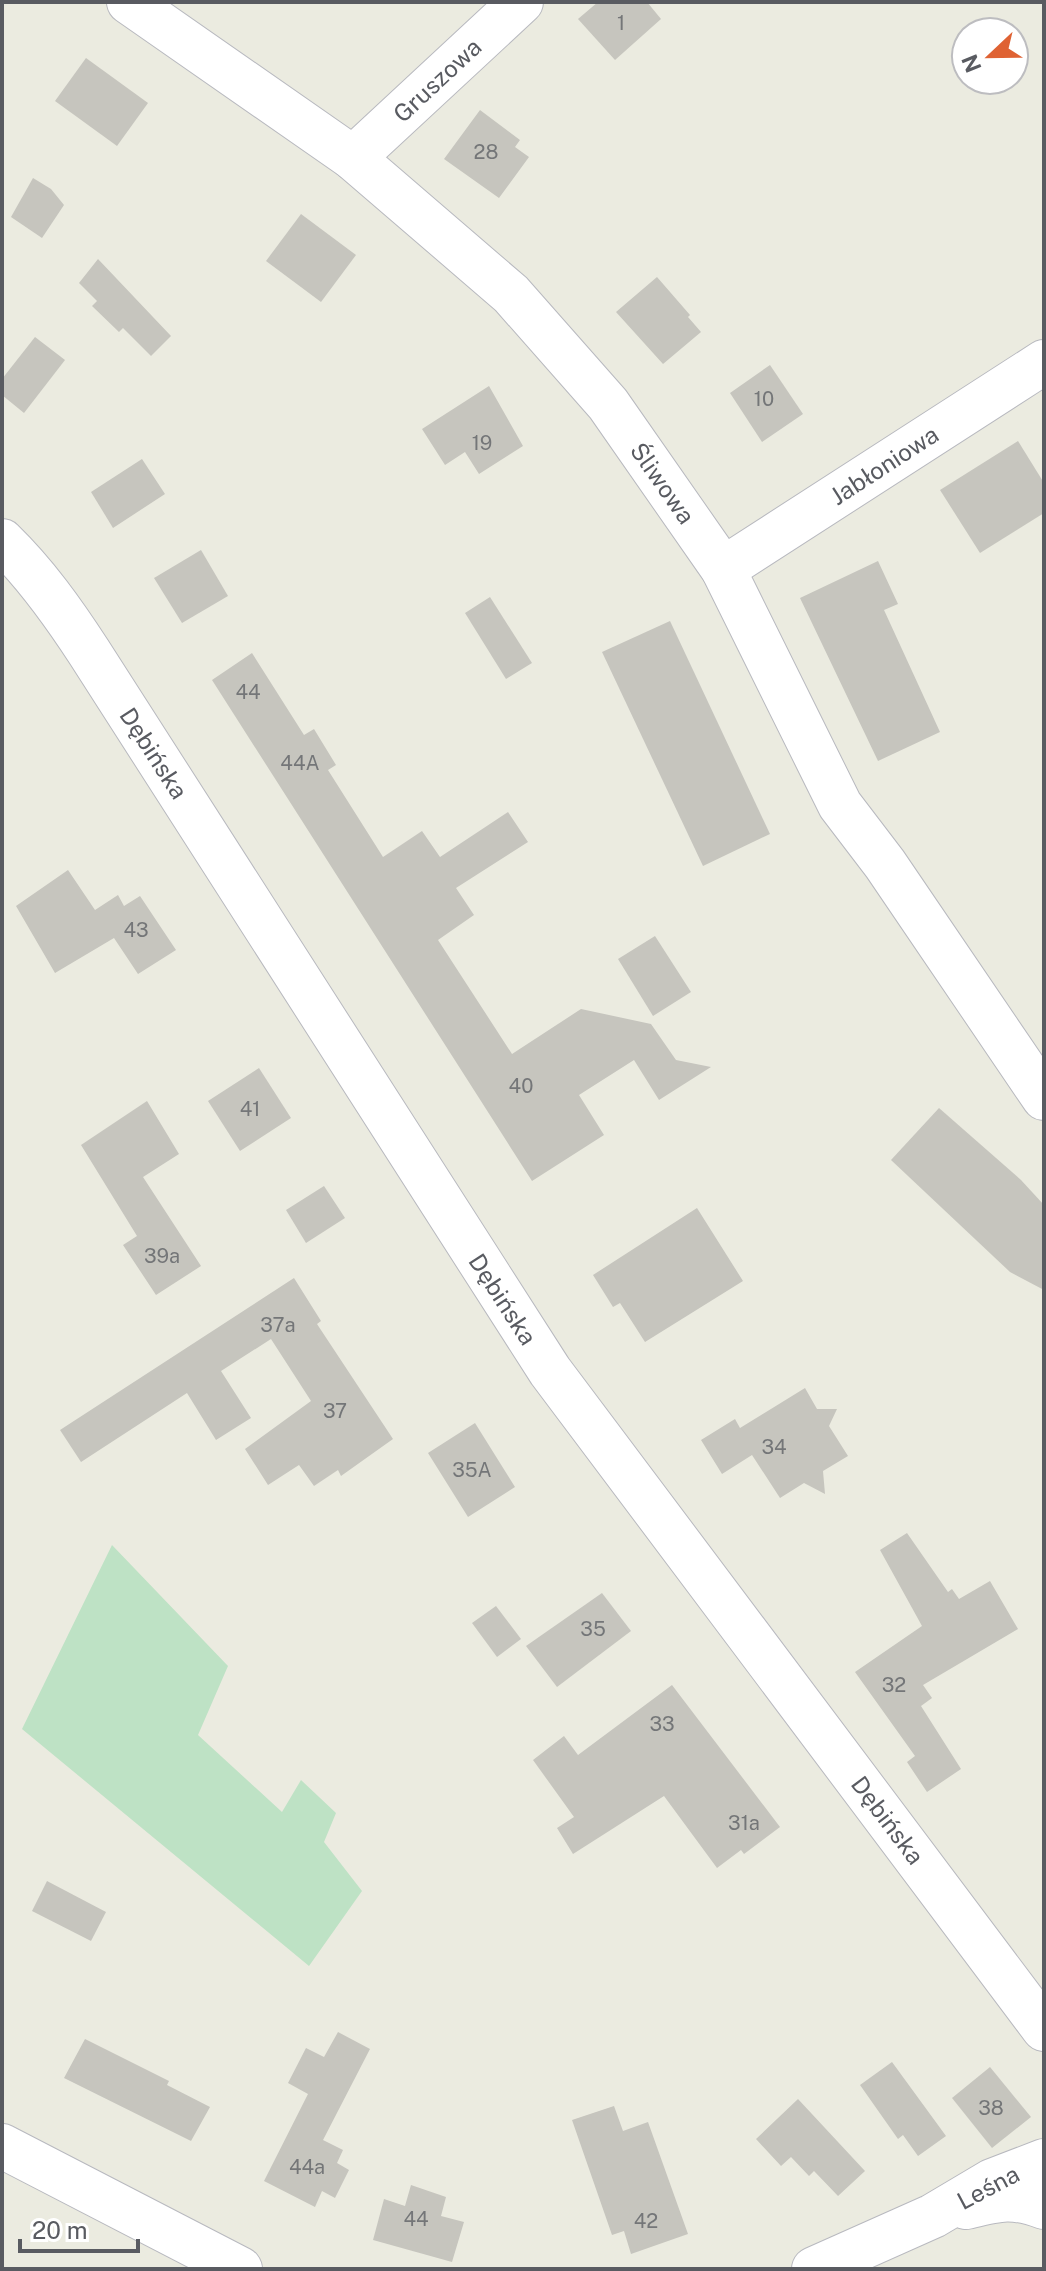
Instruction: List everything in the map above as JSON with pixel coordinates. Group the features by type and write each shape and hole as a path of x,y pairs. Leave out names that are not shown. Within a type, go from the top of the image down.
{"street":[{"name":"Śliwowa","path":"129,2 353,158 511,294 608,404 723,569 840,805 885,864 1044,1098"},
{"name":"Gruszowa","path":"353,158 521,2"},
{"name":"Jabłoniowa","path":"723,569 1044,362"},
{"name":"Dębińska","path":"2,541 31,571 89,652 550,1371 1028,1977 1044,2029"},
{"path":"2,2146 240,2269"},
{"name":"Leśna","path":"814,2269 933,2216 992,2181 1044,2161"},
{"name":"Leśna","path":"933,2216 999,2199 1026,2201 1044,2207"}],"green space":[{"path":"112,1545 228,1666 198,1735 282,1812 301,1780 336,1813 324,1842 362,1891 309,1966 22,1729"}],"building":[{"path":"598,2 647,2 661,19 615,60 578,19"},
{"path":"86,58 148,103 117,146 55,101"},
{"path":"480,110 520,140 515,147 529,157 499,198 444,159"},
{"path":"33,178 51,189 64,205 42,238 11,217"},
{"path":"301,214 356,255 321,302 266,261"},
{"path":"98,259 171,336 151,356 123,328 119,332 92,306 97,301 79,283"},
{"path":"657,277 701,332 663,364 616,312"},
{"path":"35,337 65,360 24,413 2,395 2,379"},
{"path":"770,365 803,414 762,442 730,393"},
{"path":"489,386 523,446 479,474 465,452 445,465 422,429"},
{"path":"1018,441 1044,483 1044,513 980,553 940,490"},
{"path":"142,459 165,494 113,528 91,492"},
{"path":"201,550 228,596 182,623 154,578"},
{"path":"878,561 898,604 884,610 940,732 878,761 800,598"},
{"path":"490,597 532,663 506,679 465,613"},
{"path":"670,621 770,834 703,866 602,652"},
{"path":"252,653 304,735 314,729 336,765 328,770 383,857 422,831 440,857 508,812 528,842 456,888 474,915 438,940 512,1054 581,1009 651,1024 676,1060 711,1067 659,1100 634,1060 579,1095 604,1135 532,1181 212,680"},
{"path":"68,870 95,910 118,895 124,906 140,896 176,950 138,974 114,938 55,973 16,906"},
{"path":"655,936 691,992 653,1016 618,959"},
{"path":"259,1068 291,1118 240,1151 208,1101"},
{"path":"147,1101 179,1154 143,1177 201,1266 156,1295 123,1245 137,1236 81,1145"},
{"path":"939,1108 1021,1180 1044,1205 1044,1290 1010,1272 891,1160"},
{"path":"324,1186 345,1218 306,1243 286,1210"},
{"path":"697,1208 743,1281 645,1342 620,1303 613,1307 593,1275"},
{"path":"294,1278 321,1321 317,1324 393,1439 341,1476 338,1470 314,1486 299,1465 268,1485 245,1449 311,1401 271,1339 221,1371 251,1418 216,1440 187,1393 81,1462 60,1430"},
{"path":"805,1388 817,1409 837,1409 829,1426 848,1456 823,1471 825,1494 804,1483 780,1498 752,1455 722,1474 701,1440 735,1419 740,1428"},
{"path":"475,1423 515,1487 468,1517 428,1453"},
{"path":"907,1533 948,1592 952,1589 959,1599 990,1581 1018,1629 923,1685 932,1698 921,1706 961,1769 927,1792 907,1762 915,1756 855,1672 922,1626 880,1550"},
{"path":"602,1593 631,1631 557,1687 526,1646"},
{"path":"496,1606 521,1639 497,1657 472,1623"},
{"path":"672,1685 780,1827 744,1854 741,1850 717,1868 664,1796 573,1854 557,1828 574,1817 533,1760 564,1736 578,1755"},
{"path":"47,1881 106,1912 91,1941 32,1911"},
{"path":"338,2032 370,2049 323,2140 343,2150 337,2163 349,2170 335,2198 322,2191 315,2207 264,2181 308,2094 288,2083 306,2048 324,2057"},
{"path":"85,2039 169,2081 167,2085 210,2107 191,2141 64,2078"},
{"path":"892,2062 946,2136 918,2156 903,2135 898,2139 860,2085"},
{"path":"990,2067 1031,2117 992,2148 952,2098"},
{"path":"798,2099 865,2171 838,2196 814,2171 809,2176 791,2157 781,2166 756,2139"},
{"path":"614,2106 623,2131 648,2122 688,2234 631,2254 624,2231 612,2235 572,2120"},
{"path":"411,2185 446,2197 441,2216 464,2222 452,2262 373,2240 384,2199 405,2206"}]}
